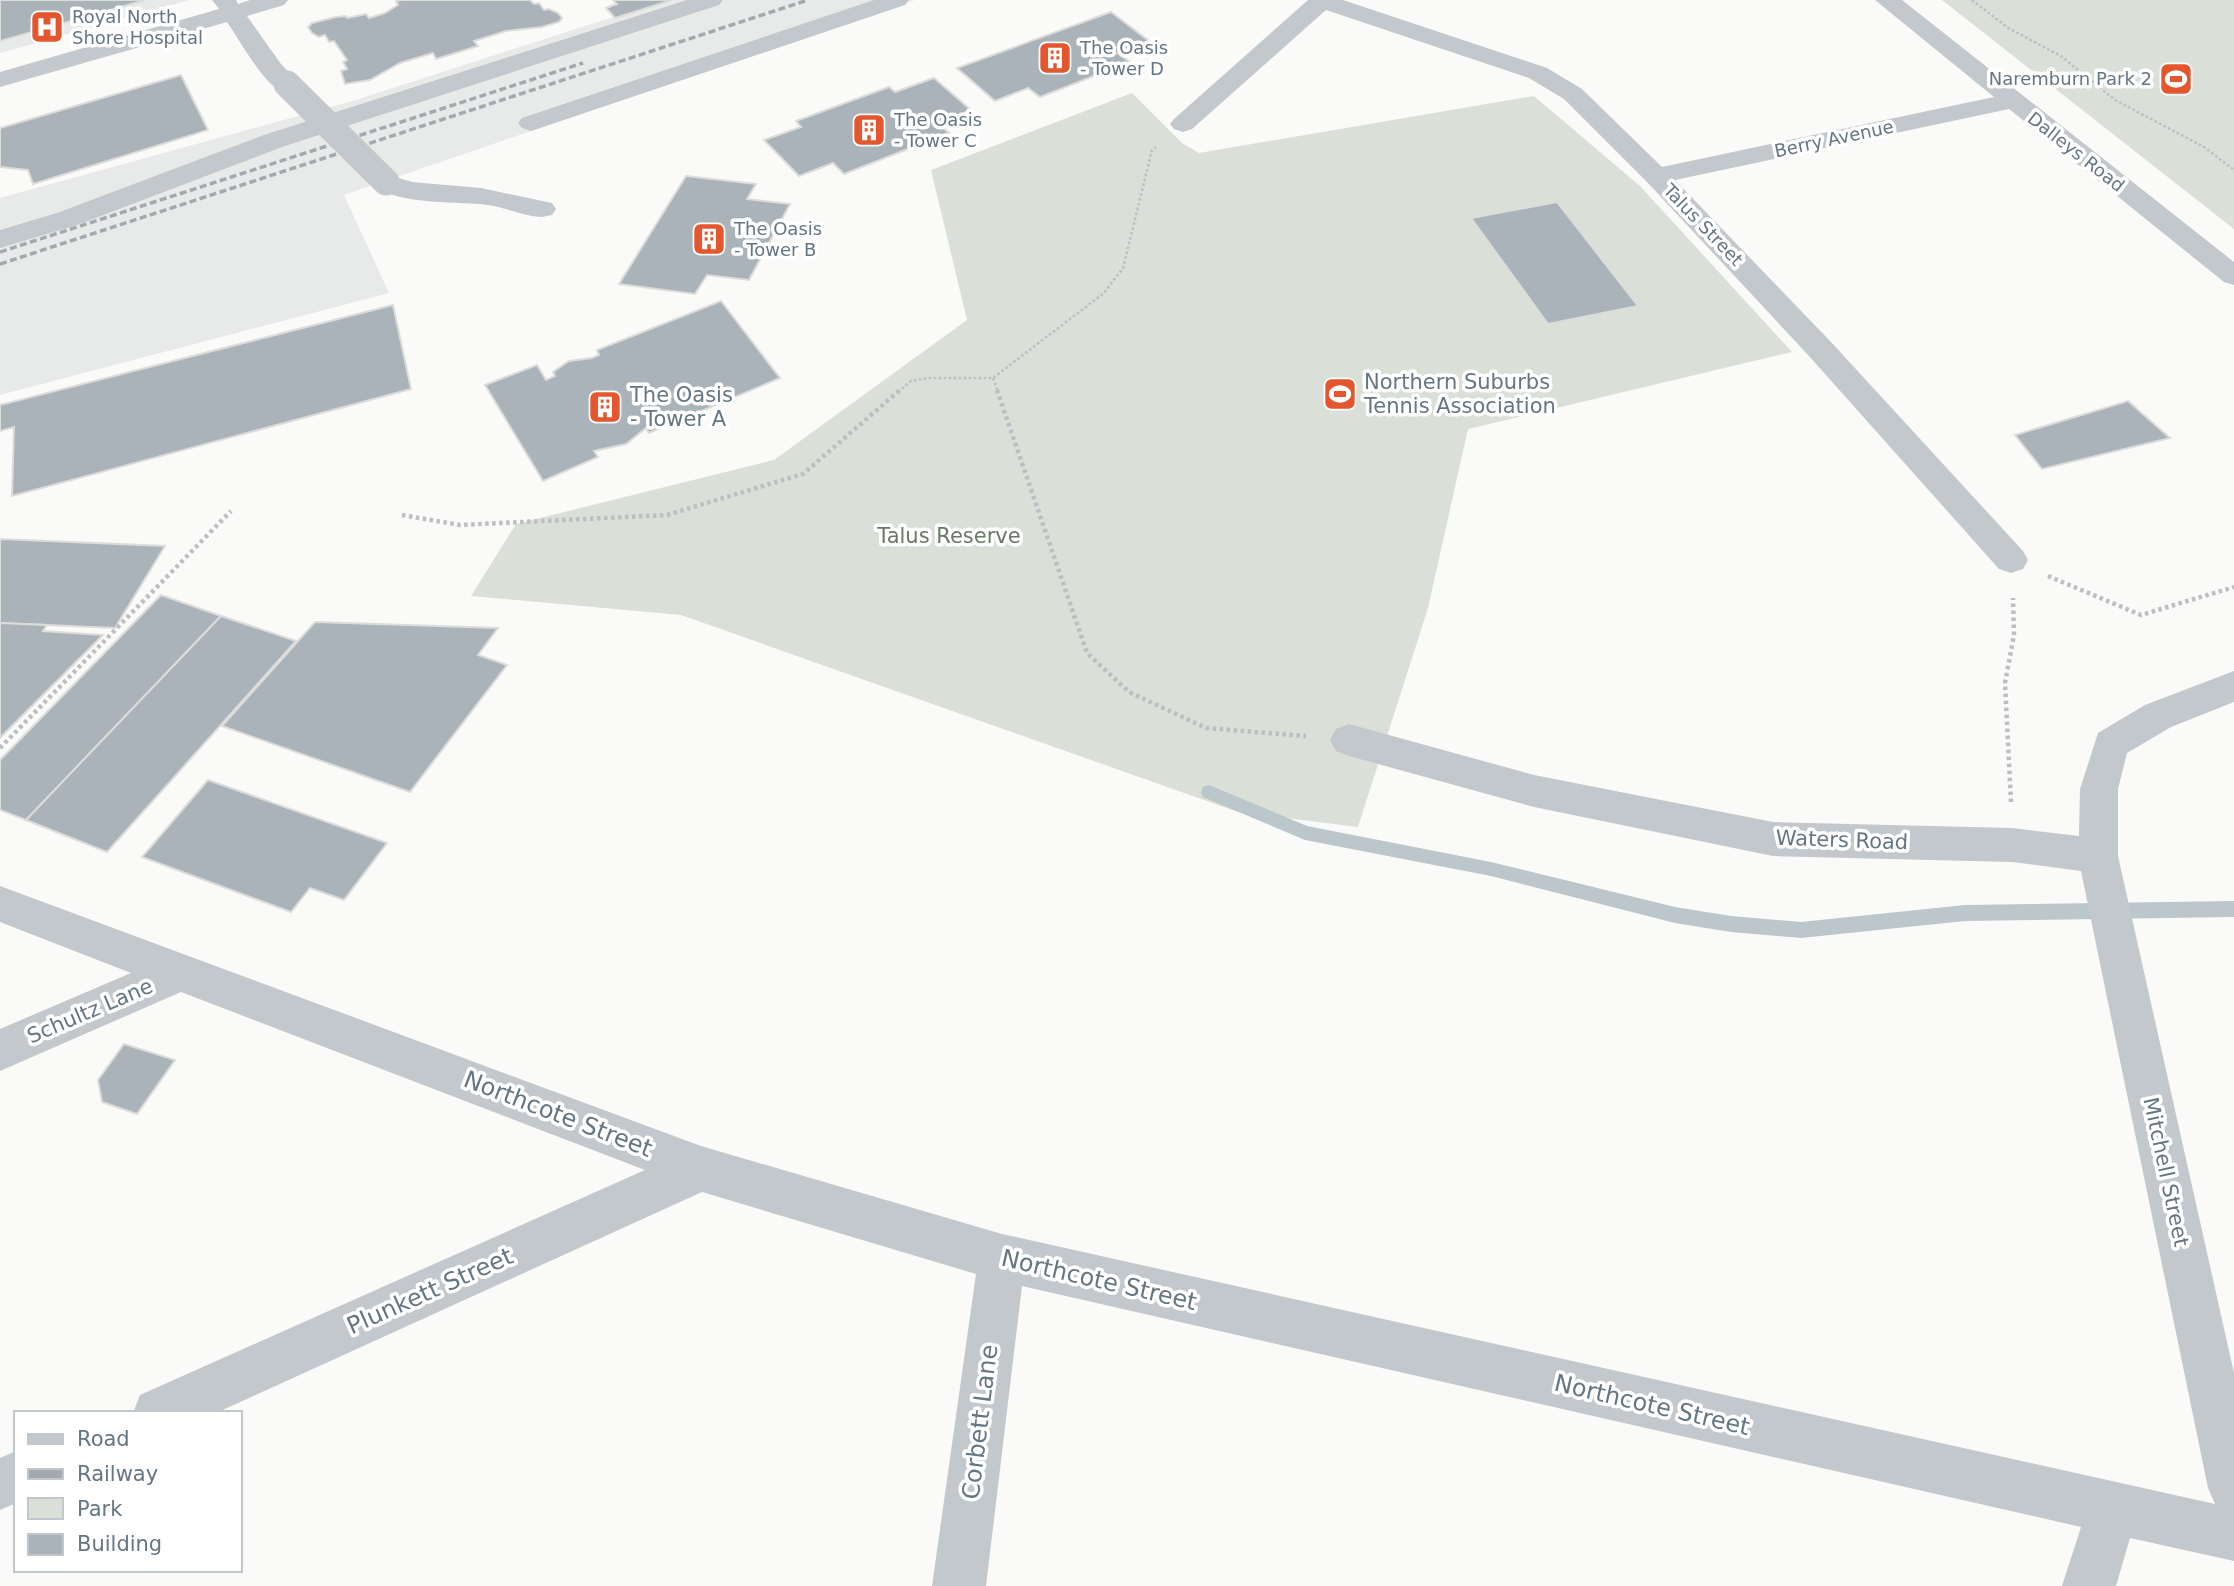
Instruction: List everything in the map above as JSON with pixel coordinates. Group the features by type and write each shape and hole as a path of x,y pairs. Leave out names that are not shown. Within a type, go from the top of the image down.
{"street":[{"path":"0,80 228,6 276,0"},
{"path":"0,239 67,219 273,141 711,0"},
{"path":"531,123 897,0"},
{"name":"Dalleys Road","path":"1887,0 2234,276"},
{"path":"1183,124 1321,1"},
{"name":"Talus Street","path":"1321,1 1538,74 1573,94 1656,176 1820,349 2011,560"},
{"path":"228,6 272,69 386,182 409,189 494,198 521,207 542,209"},
{"name":"Berry Avenue","path":"1656,176 2012,102"},
{"path":"2098,856 2099,789 2111,744 2158,716 2234,686"},
{"name":"Waters Road","path":"1349,740 1534,791 1773,839 2012,845 2098,856"},
{"name":"Mitchell Street","path":"2098,856 2234,1488"},
{"name":"Northcote Street","path":"0,904 701,1169 1002,1258 2234,1535"},
{"name":"Schultz Lane","path":"0,1050 179,973"},
{"name":"Plunkett Street","path":"162,1411 701,1169"},
{"name":"Corbett Lane","path":"959,1586 1002,1258"},
{"path":"2089,1586 2113,1509"}],"path":[{"path":"1972,0 2008,28 2062,56 2115,100 2204,147 2234,170"},
{"path":"402,515 460,525 667,515 803,474 911,381 928,378 993,378 1104,293 1123,268 1152,150 1183,124"},
{"path":"993,378 1087,653 1129,692 1206,728 1349,740"},
{"path":"0,748 232,512"},
{"path":"2012,845 2010,742 2005,683 2014,635 2011,560 2141,615 2234,587"}],"shaded area":[{"name":"Royal North Shore Hospital","path":"0,0 189,0 0,53"},
{"path":"666,0 915,0 344,195 389,293 0,395 0,198 349,102"}],"green space":[{"path":"1942,0 2234,0 2234,229"},
{"name":"Talus Reserve","path":"1132,93 1182,143 1199,153 1534,96 1640,186 1792,352 1468,429 1428,608 1358,827 1238,812 681,615 471,596 516,524 774,460 967,320 931,170"}],"building":[{"path":"0,0 145,0 0,41"},
{"path":"530,0 534,4 539,3 544,10 558,13 562,18 559,22 542,27 506,31 474,41 478,46 436,59 433,53 400,63 370,80 345,84 341,71 347,69 343,62 347,60 334,41 329,42 325,35 319,37 308,27 312,23 336,17 366,14 369,18 385,13 398,5 396,1"},
{"path":"613,0 672,0 615,18 606,8 617,4"},
{"name":"The Oasis - Tower D","path":"1111,12 1149,41 1117,53 1130,62 1040,97 1028,88 995,101 957,68"},
{"path":"181,75 208,130 33,184 28,170 0,167 0,128"},
{"name":"The Oasis - Tower C","path":"934,78 971,110 938,123 949,133 844,174 833,163 799,176 764,140 801,127 796,121 889,87 895,92"},
{"name":"The Oasis - Tower B","path":"686,176 756,184 747,199 790,204 749,280 707,275 695,294 619,284"},
{"path":"1557,202 1638,306 1548,324 1471,218"},
{"name":"The Oasis - Tower A","path":"721,301 780,378 649,433 646,428 626,444 594,451 598,457 543,481 485,385 537,365 546,380 555,376 553,372 569,361 592,358 599,355 597,350"},
{"path":"393,305 411,389 12,496 14,427 0,431 0,405"},
{"path":"2128,401 2170,438 2042,469 2015,435"},
{"path":"0,539 165,546 115,628 0,623"},
{"path":"161,595 221,616 26,820 0,810 0,760"},
{"path":"221,616 296,641 107,852 26,820"},
{"path":"315,622 498,628 478,655 507,665 410,792 222,726"},
{"path":"0,623 47,625 43,631 103,635 0,738"},
{"path":"208,780 387,843 344,900 310,888 291,912 142,857"},
{"path":"124,1044 175,1060 137,1114 102,1102 98,1080"}],"waterway":[{"path":"1209,792 1305,833 1491,869 1675,915 1731,924 1801,930 1965,913 2234,909"}],"railway":[{"path":"0,264 808,0"},
{"path":"0,252 583,63"}],"place":[{"name":"Royal North Shore Hospital","path":"47,27"},
{"name":"The Oasis - Tower D","path":"1055,58"},
{"name":"Naremburn Park 2","path":"2176,79"},
{"name":"The Oasis - Tower C","path":"869,130"},
{"name":"The Oasis - Tower B","path":"709,239"},
{"name":"Northern Suburbs Tennis Association","path":"1340,394"},
{"name":"The Oasis - Tower A","path":"605,407"}]}
